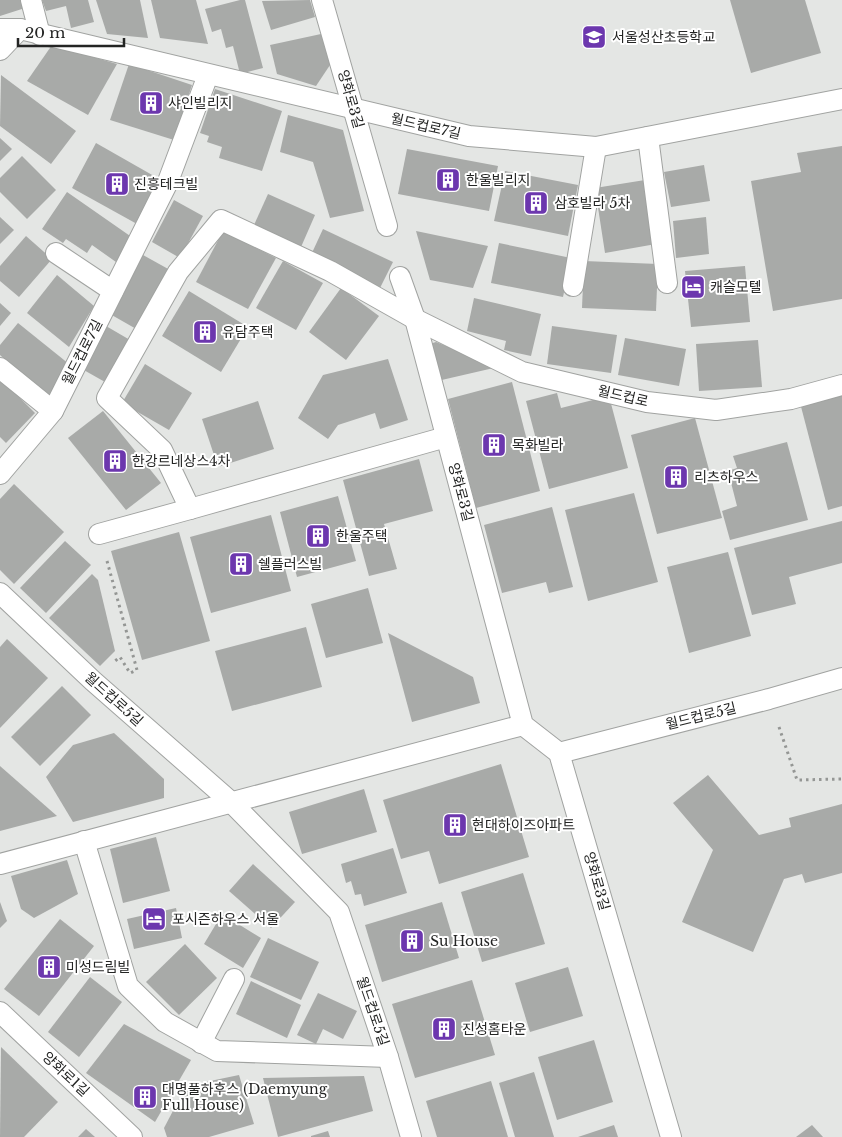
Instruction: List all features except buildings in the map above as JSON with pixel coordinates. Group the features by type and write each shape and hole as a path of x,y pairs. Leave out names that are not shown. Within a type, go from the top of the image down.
{"lane":[{"path":"31,0 40,35"},
{"name":"양화로3길","path":"322,0 387,226"},
{"path":"0,50 10,29"},
{"name":"월드컵로7길","path":"10,29 469,136 596,147 842,99"},
{"name":"월드컵로7길","path":"0,474 53,410 167,184 208,75"},
{"path":"648,137 668,283"},
{"path":"573,286 596,147"},
{"path":"190,509 162,450 107,398 178,272 221,220 330,271 415,319"},
{"path":"56,253 113,291"},
{"name":"양화로3길","path":"400,277 415,319 523,725"},
{"name":"월드컵로","path":"415,319 522,372 647,402 716,410 790,398 842,385"},
{"path":"0,368 53,410"},
{"path":"99,534 446,437"},
{"name":"월드컵로5길","path":"0,593 100,687 231,802 340,912 388,1057 411,1137"},
{"name":"월드컵로5길","path":"560,753 770,699 842,678"},
{"path":"2,861 84,842 523,725 560,753"},
{"name":"양화로3길","path":"560,753 671,1137"},
{"name":"월드컵로5길","path":"84,842 128,986 165,1022 217,1051 388,1057"},
{"path":"201,1043 234,979"},
{"name":"양화로1길","path":"1,1014 132,1137"}],"path":[{"path":"99,534 137,670 130,673 120,657 114,662"},
{"path":"770,699 797,780 842,779"}],"place":[{"name":"서울성산초등학교","path":"594,37"},
{"name":"샤인빌리지","path":"151,103"},
{"name":"한울빌리지","path":"448,180"},
{"name":"진흥테크빌","path":"117,184"},
{"name":"삼호빌라 5차","path":"536,203"},
{"name":"캐슬모텔","path":"693,287"},
{"name":"유담주택","path":"205,332"},
{"name":"목화빌라","path":"494,445"},
{"name":"한강르네상스4차","path":"115,461"},
{"name":"리츠하우스","path":"676,477"},
{"name":"한울주택","path":"318,536"},
{"name":"쉘플러스빌","path":"241,564"},
{"name":"현대하이즈아파트","path":"455,825"},
{"name":"포시즌하우스 서울","path":"154,919"},
{"name":"Su House","path":"412,941"},
{"name":"미성드림빌","path":"49,967"},
{"name":"진성홈타운","path":"444,1029"},
{"name":"대명풀하후스 (Daemyung Full House)","path":"145,1097"}]}
